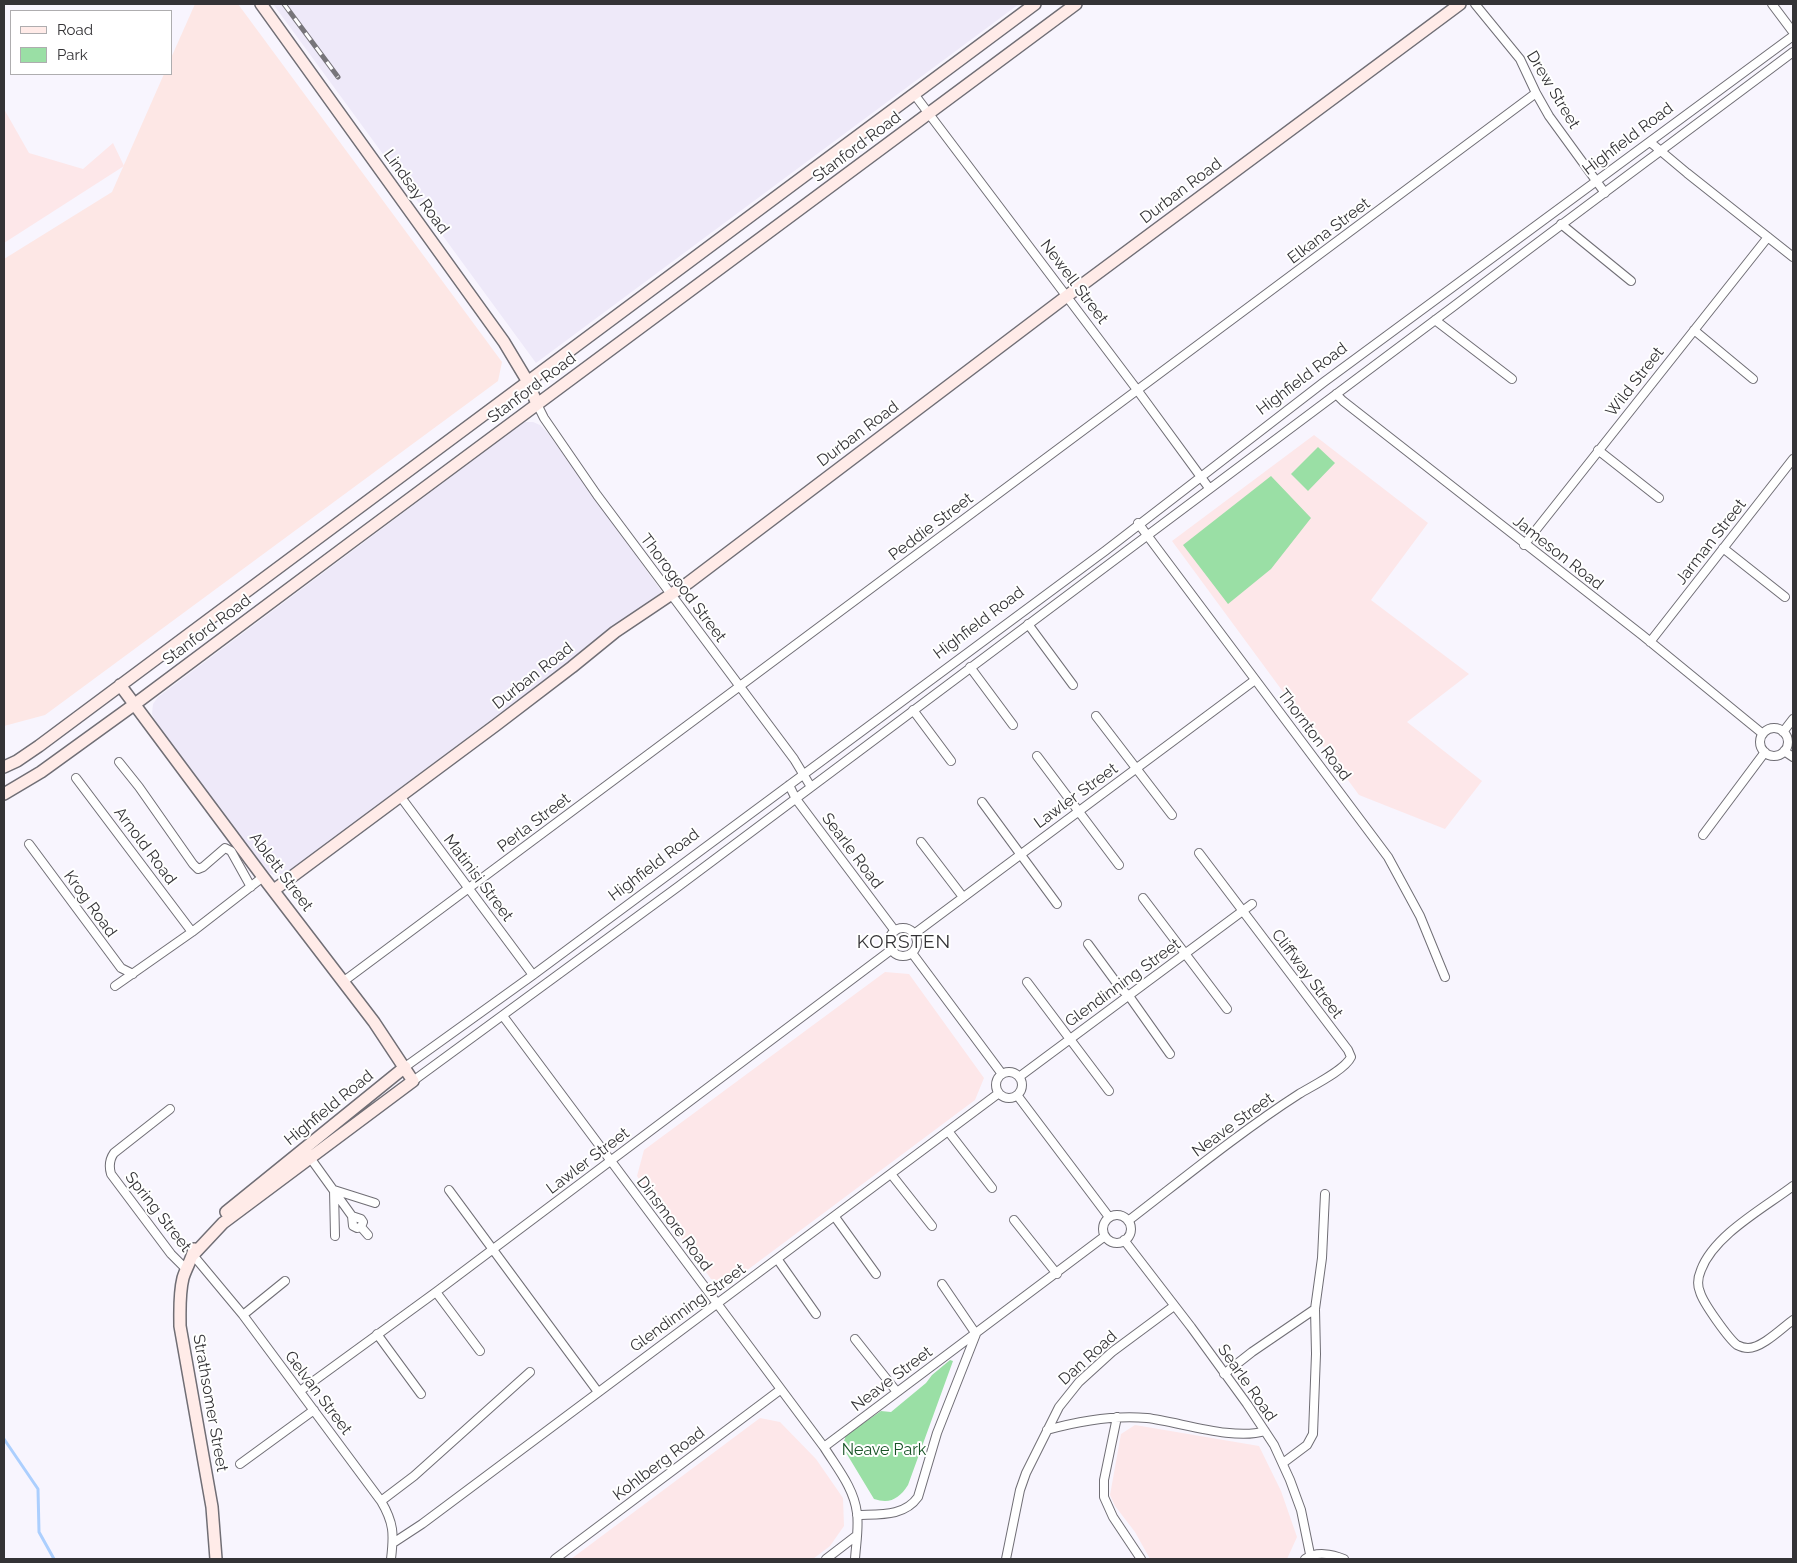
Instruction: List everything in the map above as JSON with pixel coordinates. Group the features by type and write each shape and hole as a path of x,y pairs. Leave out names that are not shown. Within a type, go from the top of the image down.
{"street":[{"name":"Lindsay Road","path":"261,4 504,342 528,382 537,404"},
{"name":"Stanford Road","path":"4,767 32,751 1035,4"},
{"name":"Stanford Road","path":"4,794 41,772 135,704 1076,4"},
{"name":"Durban Road","path":"274,890 572,668 615,632 670,595 1067,296 1460,4"},
{"name":"Drew Street","path":"1475,4 1520,59 1536,93 1559,130 1605,193"},
{"path":"1772,4 1793,34"},
{"name":"Highfield Road","path":"195,1251 208,1229 225,1213 405,1067 533,976 1104,550 1324,382 1597,182 1793,34"},
{"name":"Highfield Road","path":"195,1251 223,1223 796,799 1793,52"},
{"name":"Elkana Street","path":"1138,390 1536,93"},
{"name":"Newell Street","path":"914,94 1210,488"},
{"path":"1650,142 1793,256"},
{"path":"1561,224 1631,281"},
{"name":"Wild Street","path":"1524,544 1768,237"},
{"path":"1435,320 1512,379"},
{"path":"1694,330 1753,379"},
{"name":"Peddie Street","path":"740,687 1138,390"},
{"name":"Jameson Road","path":"1336,394 1650,642 1763,734"},
{"name":"Thorogood Street","path":"537,404 544,418 597,495 740,687 811,787"},
{"path":"1598,450 1659,498"},
{"name":"Jarman Street","path":"1650,642 1793,460"},
{"name":"Thornton Road","path":"1138,523 1388,857 1420,916 1445,977"},
{"path":"1723,548 1785,597"},
{"path":"1028,624 1073,685"},
{"path":"970,667 1013,725"},
{"name":"Lawler Street","path":"914,934 1255,680"},
{"name":"Ablett Street","path":"120,685 344,982 413,1081"},
{"name":"Perla Street","path":"344,982 740,687"},
{"path":"913,710 951,761"},
{"path":"1096,716 1172,816"},
{"path":"1783,732 1793,719"},
{"path":"1775,728 1783,732 1788,743 1784,751 1777,755 1765,752 1760,741 1763,734 1766,730 1775,728"},
{"path":"1784,751 1793,757"},
{"path":"1702,834 1765,752"},
{"path":"1037,756 1119,865"},
{"path":"119,762 198,869 225,848 231,851 251,887"},
{"name":"Arnold Road","path":"76,778 192,932"},
{"name":"Searle Road","path":"789,785 796,799 895,931"},
{"name":"Matinisi Street","path":"400,796 533,976"},
{"path":"982,802 1058,904"},
{"path":"742,820 752,831"},
{"path":"921,842 963,897"},
{"name":"Krog Road","path":"29,844 121,968 133,974"},
{"path":"1199,853 1242,911"},
{"path":"115,986 192,932 263,877"},
{"path":"1143,898 1227,1009"},
{"name":"Glendinning Street","path":"1019,1077 1252,904"},
{"name":"Cliffway Street","path":"1242,911 1350,1053"},
{"path":"905,928 914,934 917,942 912,953 901,956 891,950 889,940 895,931 905,928"},
{"path":"1088,944 1121,989 1129,996 1170,1054"},
{"name":"Lawler Street","path":"300,1391 436,1292 891,950"},
{"path":"912,953 1002,1074"},
{"path":"1027,982 1109,1091"},
{"name":"Dinsmore Road","path":"503,1016 824,1447 852,1494 857,1514 855,1559"},
{"name":"Neave Street","path":"1128,1221 1222,1149 1300,1094 1333,1074 1350,1059 1350,1053"},
{"path":"1012,1072 1019,1077 1022,1087 1017,1095 1008,1098 999,1093 996,1083 1002,1074 1012,1072"},
{"name":"Glendinning Street","path":"393,1543 422,1524 716,1304 778,1260 999,1093"},
{"path":"1017,1095 1109,1217"},
{"name":"Spring Street","path":"170,1108 114,1153 111,1157 109,1169 162,1242 186,1269"},
{"path":"948,1131 992,1188"},
{"path":"311,1158 352,1216 352,1226 361,1227 368,1236"},
{"path":"891,1174 932,1226"},
{"path":"1793,1186 1720,1240 1701,1270 1698,1283 1700,1294 1712,1313 1736,1344 1746,1348 1755,1347 1793,1320"},
{"path":"334,1190 375,1203"},
{"path":"334,1190 335,1236"},
{"path":"449,1190 598,1392"},
{"path":"1283,1463 1307,1445 1313,1434 1316,1354 1315,1308 1322,1258 1325,1194"},
{"path":"1119,1215 1128,1221 1130,1229 1124,1240 1116,1243 1105,1236 1103,1228 1109,1217 1119,1215"},
{"path":"836,1216 876,1274"},
{"path":"1014,1220 1056,1274"},
{"name":"Neave Street","path":"824,1447 1105,1236"},
{"name":"Searle Road","path":"1124,1240 1247,1404 1274,1445 1301,1510 1309,1558"},
{"name":"Strathsomer Street","path":"195,1251 182,1279 179,1302 180,1326 212,1507 216,1559"},
{"name":"Gelvan Street","path":"195,1251 381,1501 392,1524 393,1543 391,1559"},
{"path":"778,1260 816,1314"},
{"path":"243,1315 285,1281"},
{"path":"857,1514 899,1512 912,1505 918,1497 937,1433 976,1334 942,1284"},
{"path":"436,1292 480,1351"},
{"name":"Dan Road","path":"1006,1559 1020,1490 1026,1473 1059,1407 1079,1382 1112,1352 1174,1306"},
{"path":"1224,1374 1315,1308"},
{"path":"377,1334 421,1394"},
{"path":"855,1339 897,1392"},
{"path":"381,1501 414,1476 530,1372"},
{"name":"Kohlberg Road","path":"555,1559 780,1390"},
{"path":"240,1464 314,1410"},
{"path":"1117,1417 1104,1480 1104,1497 1113,1517 1141,1559"},
{"path":"1047,1430 1117,1417 1155,1419 1244,1435 1265,1431"},
{"path":"826,1559 856,1536"},
{"path":"1309,1558 1328,1554 1344,1559"}],"shaded area":[{"path":"195,4 238,4 502,362 498,381 45,715 4,726 4,259 112,192 164,75 172,75 172,56"},
{"path":"273,4 1019,4 536,363"},
{"path":"4,109 29,153 83,169 113,143 124,166 4,243"},
{"path":"524,422 533,422 540,425 548,433 662,592 283,876 264,871 157,724 152,714 153,704 158,697"},
{"path":"1314,435 1428,523 1371,600 1469,674 1407,722 1482,781 1445,829 1359,795 1172,541"},
{"path":"885,972 909,974 984,1078 975,1100 730,1283 711,1279 637,1176 644,1150"},
{"path":"760,1418 780,1422 816,1459 843,1498 844,1526 830,1546 813,1559 571,1559"},
{"path":"1135,1425 1259,1446 1281,1491 1297,1537 1287,1559 1150,1559 1135,1532 1115,1506 1110,1495 1121,1434"}],"green space":[{"path":"1318,447 1335,463 1308,491 1291,474"},
{"path":"1271,476 1311,518 1271,569 1228,604 1183,545"},
{"name":"Neave Park","path":"950,1360 953,1361 908,1485 894,1499 885,1501 874,1499 845,1451 844,1441 846,1435 881,1411 891,1412"}],"waterway":[{"path":"4,1439 38,1489 39,1532 54,1559"}],"railway":[{"path":"284,4 338,77"}],"district":[{"name":"KORSTEN","path":"904,942"}]}
